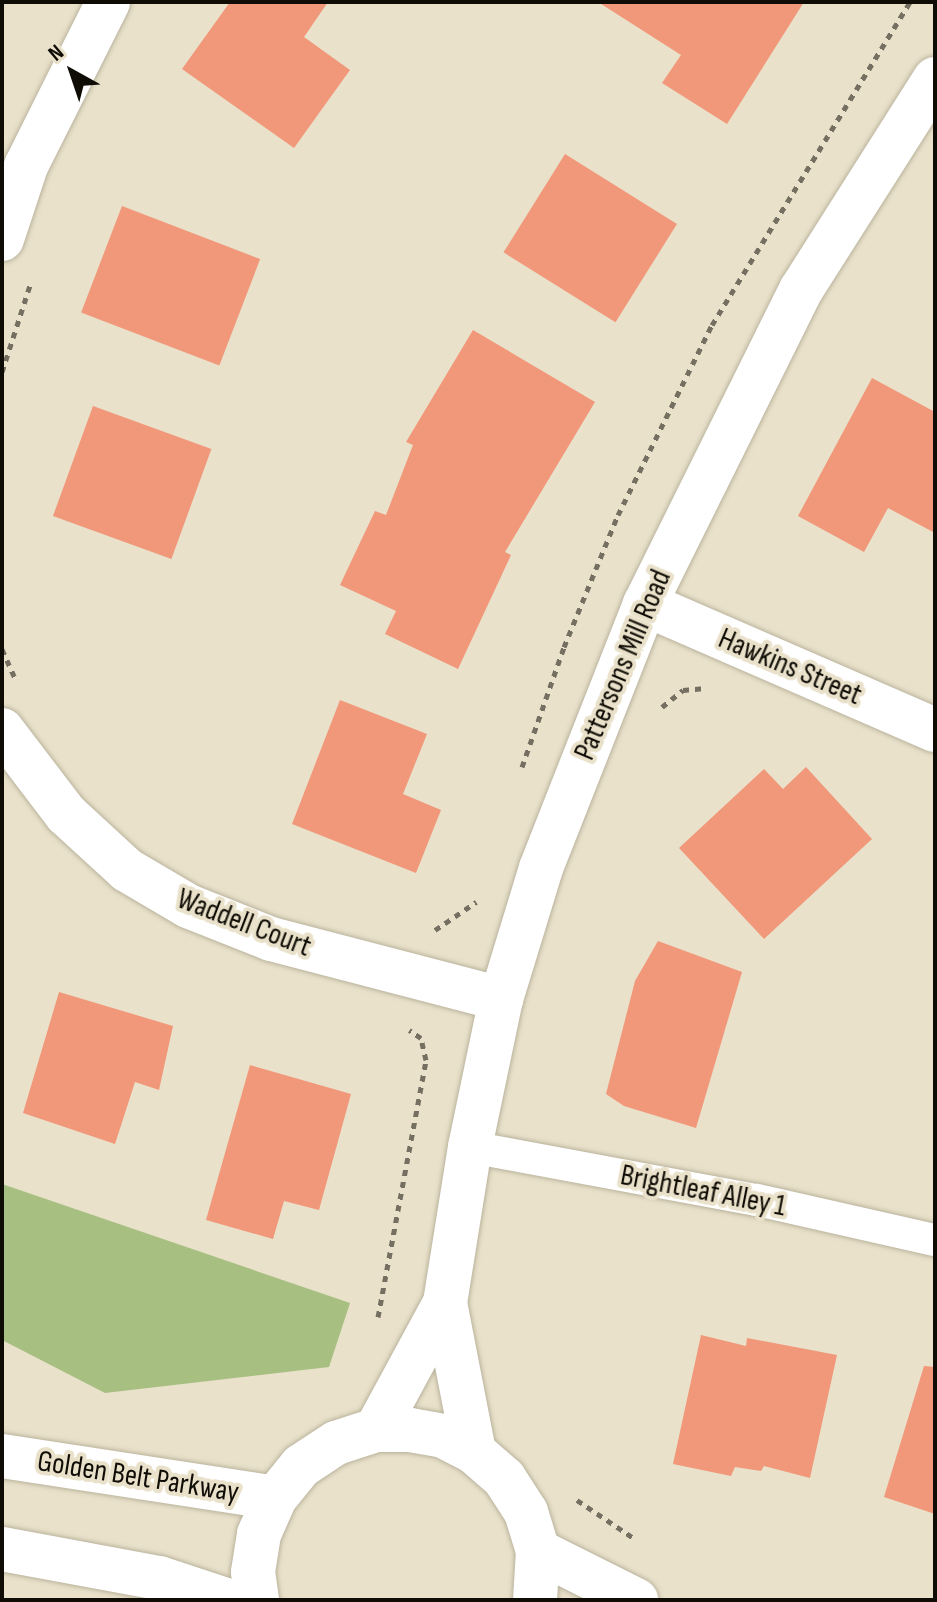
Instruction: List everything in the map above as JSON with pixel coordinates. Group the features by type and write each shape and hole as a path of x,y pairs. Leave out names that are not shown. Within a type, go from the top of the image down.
{"street":[{"path":"2,239 26,166 108,2"},
{"name":"Pattersons Mill Road","path":"376,1430 445,1303 470,1147 501,999 541,868 645,604 801,290 935,79"},
{"name":"Hawkins Street","path":"645,604 935,730"},
{"name":"Waddell Court","path":"2,730 66,814 127,870 188,906 271,939 501,999"},
{"name":"Pattersons Mill Road","path":"445,1303 474,1452"},
{"path":"257,1600 253,1572 259,1534 275,1498 301,1466 336,1443 376,1430 443,1436 474,1452 504,1478 526,1512 538,1551 535,1600"},
{"name":"Golden Belt Parkway","path":"2,1456 275,1498"},
{"path":"2,1549 159,1578 226,1600"},
{"path":"538,1551 636,1600"}],"lane":[{"name":"Brightleaf Alley 1","path":"470,1147 757,1200 935,1240"}],"path":[{"path":"2,649 18,687"},
{"path":"657,718 663,705 683,690 719,692"},
{"path":"418,930 433,930 450,921"},
{"path":"377,1322 426,1060 421,1038 397,1023"},
{"path":"572,1496 644,1545"}],"green space":[{"path":"2,1184 350,1303 329,1367 105,1393 2,1340"}],"building":[{"path":"230,2 328,2 304,37 350,70 294,148 182,69"},
{"path":"598,2 804,2 727,124 662,83 681,55"},
{"path":"565,154 677,224 615,322 504,252"},
{"path":"122,206 260,259 219,365 81,312"},
{"path":"473,330 595,402 505,552 511,555 458,669 385,634 396,611 340,585 375,511 386,515 413,445 406,442"},
{"path":"872,378 935,412 935,533 888,508 864,552 798,516"},
{"path":"93,406 211,449 171,559 53,516"},
{"path":"340,700 427,734 403,794 441,810 416,873 292,824"},
{"path":"806,767 872,839 764,939 679,848 764,769 783,789"},
{"path":"658,941 742,972 696,1128 624,1106 606,1094 635,981"},
{"path":"59,992 173,1026 159,1090 135,1082 115,1144 23,1113"},
{"path":"250,1065 351,1094 319,1210 284,1201 273,1239 206,1220"},
{"path":"701,1335 746,1346 747,1338 837,1355 810,1478 764,1466 761,1471 735,1467 731,1476 673,1464"},
{"path":"924,1366 935,1367 935,1514 884,1497"}]}
